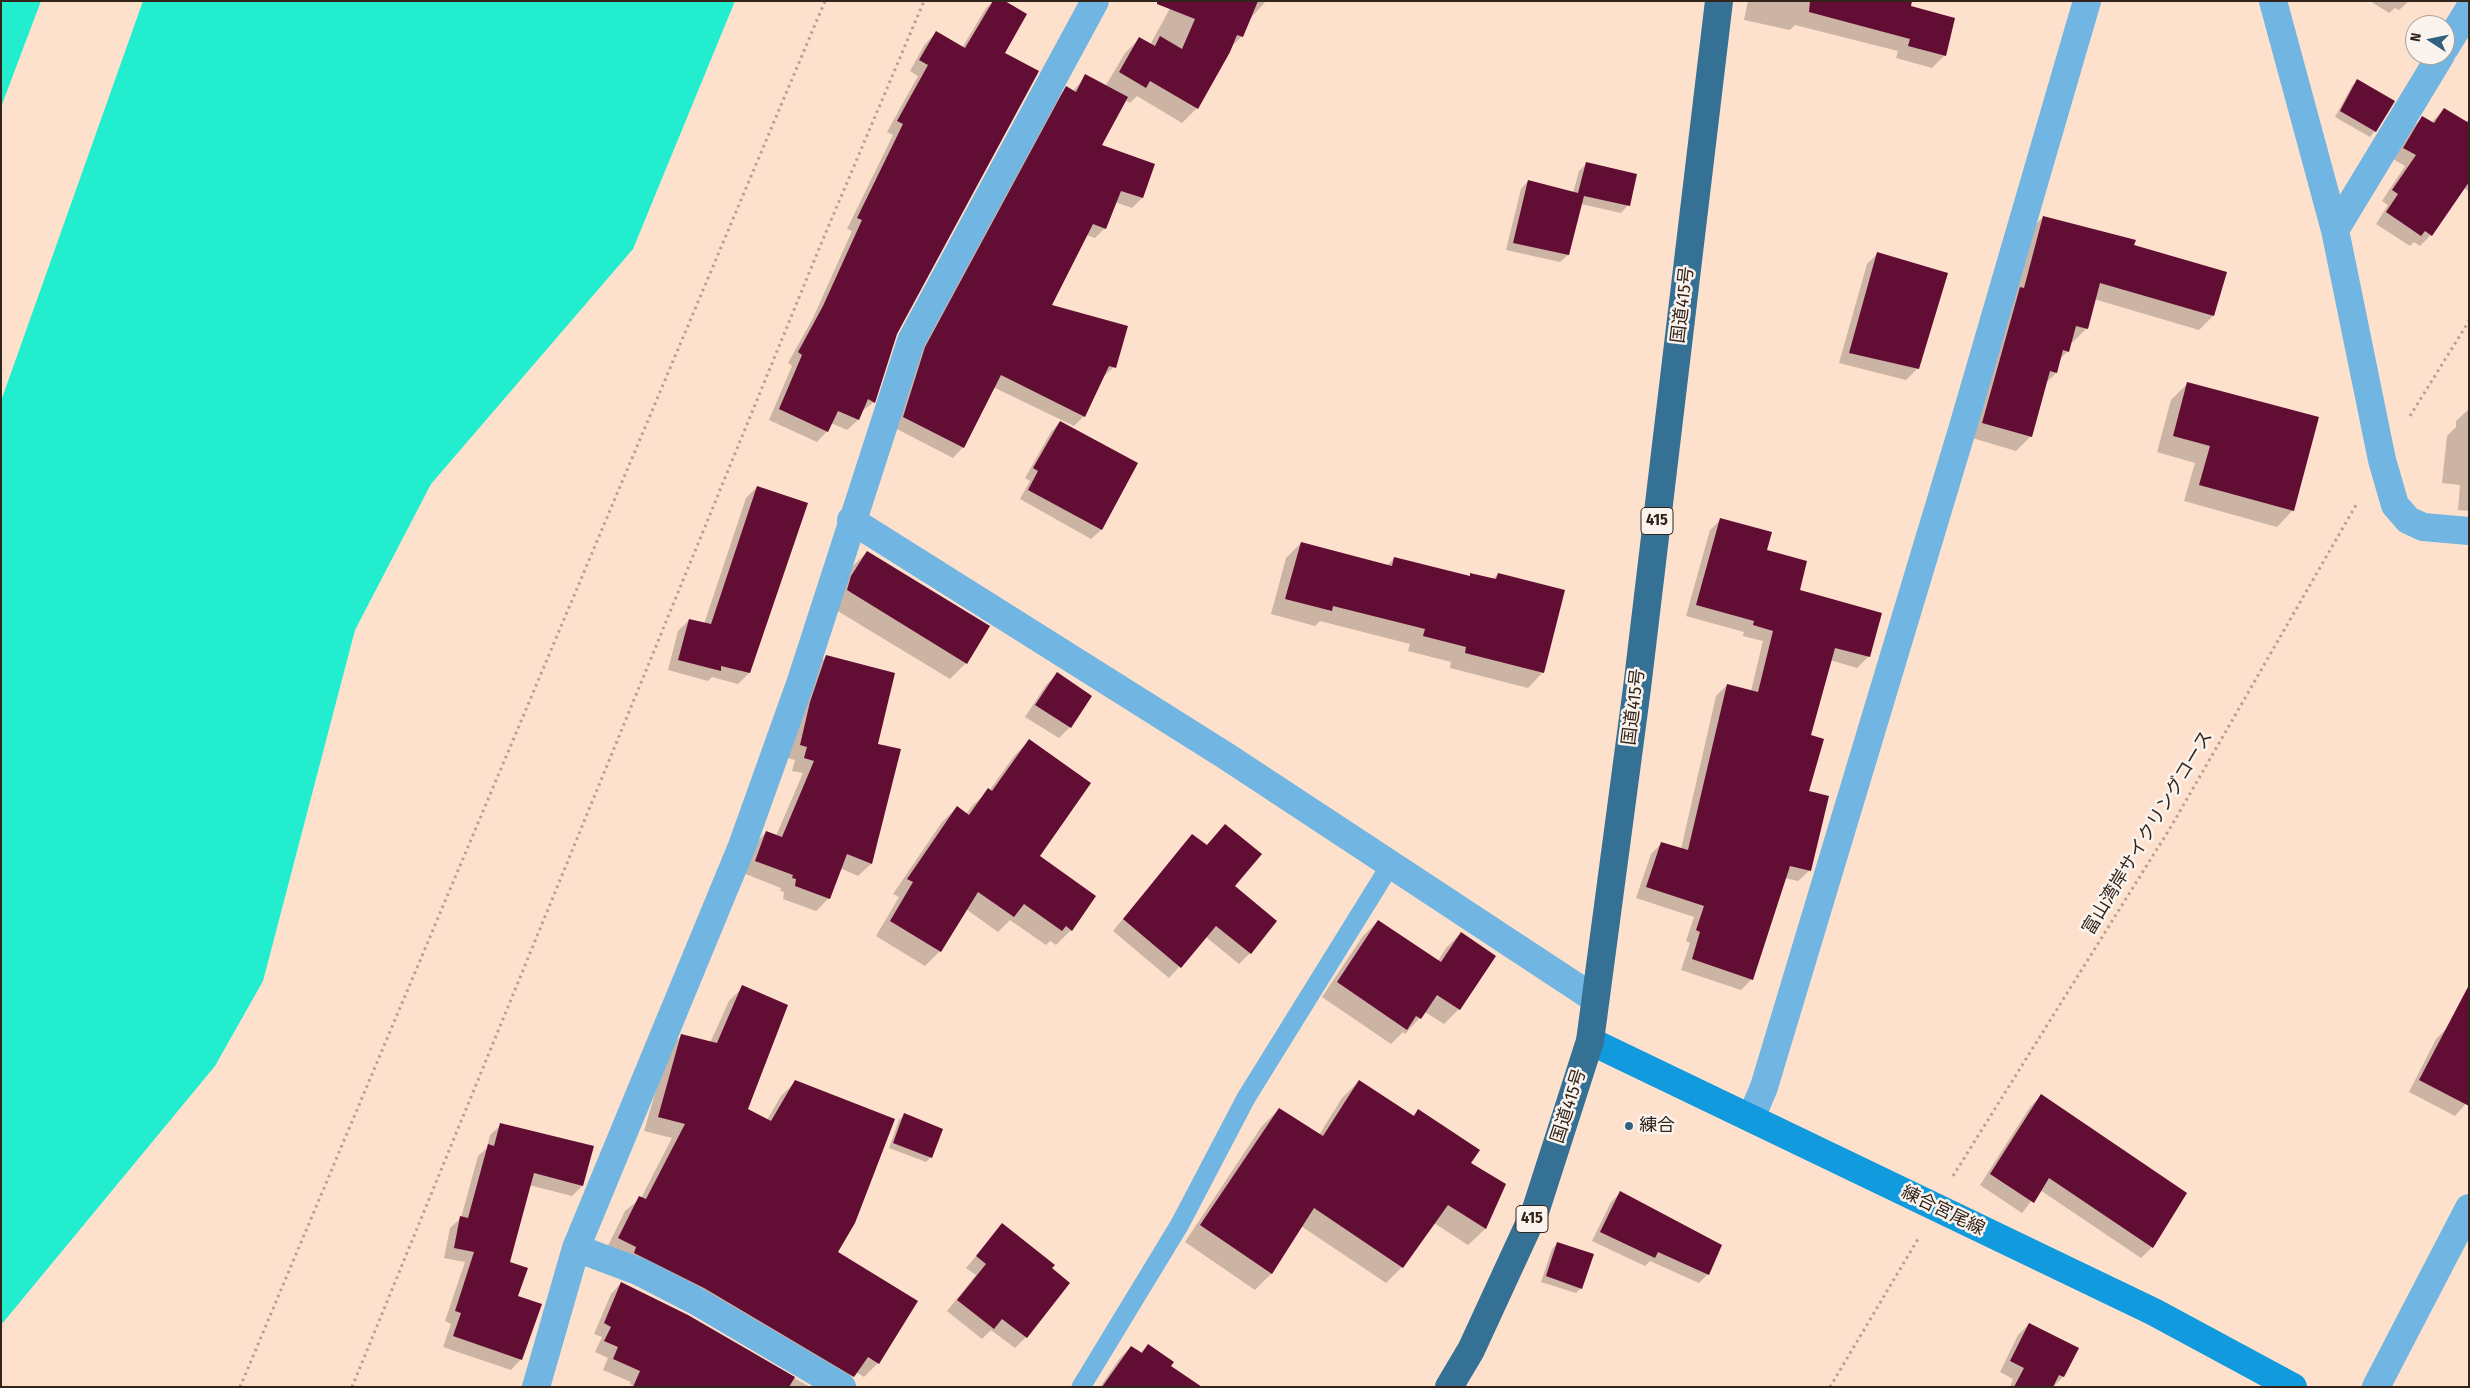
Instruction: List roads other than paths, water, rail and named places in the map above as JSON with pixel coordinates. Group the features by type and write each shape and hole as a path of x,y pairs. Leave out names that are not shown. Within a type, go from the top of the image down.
{"highway":[{"name":"国道415号","path":"1449,1387 1471,1350 1536,1209 1590,1041 1638,678 1719,1"}],"main road":[{"name":"練合宮尾線","path":"1590,1041 2154,1312 2293,1387"}],"street":[{"path":"536,1387 576,1248 742,846 800,684 851,520 911,341 1095,1"},
{"path":"1751,1118 1773,1059 1962,430 2087,1"},
{"path":"2273,1 2335,230 2382,460 2395,505 2408,520 2424,527 2469,531"},
{"path":"2455,32 2469,9"},
{"path":"2335,230 2435,65"},
{"path":"851,520 1226,756 1595,999"},
{"path":"2376,1387 2469,1208"},
{"path":"576,1248 640,1272 696,1301 842,1387"}],"lane":[{"path":"1081,1387 1180,1224 1246,1098 1391,864"}],"water":[{"path":"1,1 735,1 633,249 431,484 355,630 263,981 215,1066 1,1325"}],"place":[{"name":"練合","path":"1629,1126"}]}
